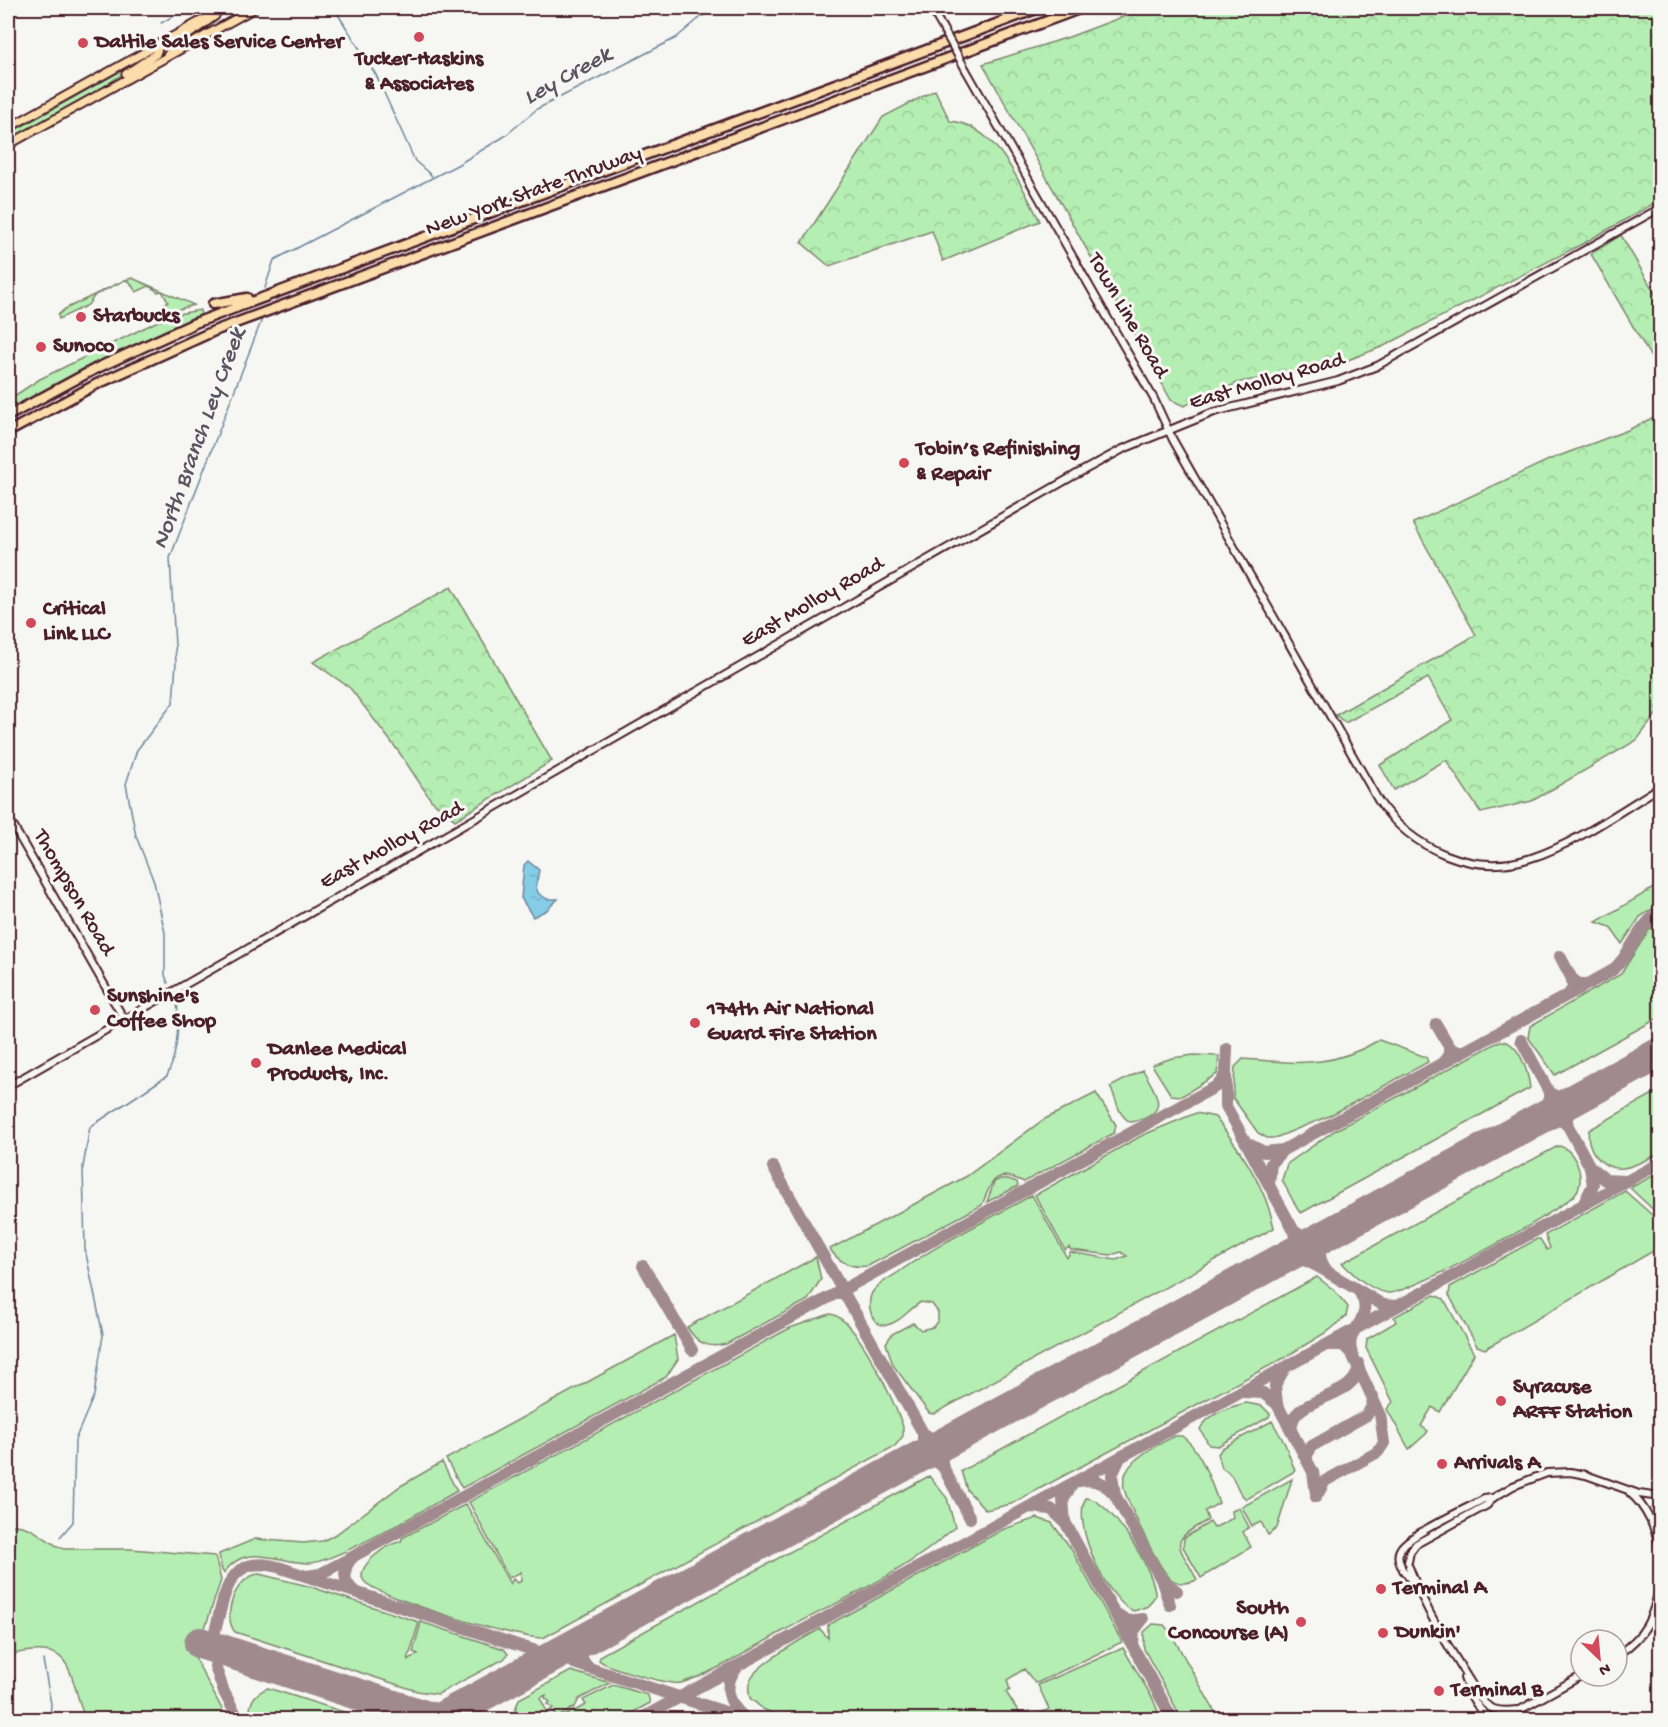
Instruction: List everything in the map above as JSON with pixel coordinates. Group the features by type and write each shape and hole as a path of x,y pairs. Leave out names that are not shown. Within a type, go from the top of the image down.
{"highway":[{"name":"New York State Thruway","path":"8,416 148,344 268,295 1039,8"},
{"name":"New York State Thruway","path":"8,432 98,384 214,331 1082,8"},
{"path":"213,304 268,295"}],"main road":[{"path":"8,128 225,8"},
{"path":"167,56 174,45 225,8"},
{"path":"8,145 255,8"},
{"path":"100,94 154,56 158,52 160,43"}],"street":[{"name":"Town Line Road","path":"931,8 1378,800 1403,831 1435,851 1468,862 1504,864 1548,852 1660,787"},
{"name":"East Molloy Road","path":"8,1086 515,798 567,764 1074,475 1169,429 1231,406 1338,381 1377,366 1660,208"},
{"name":"Thompson Road","path":"8,817 124,1019"},
{"path":"1405,1566 1416,1544 1535,1476 1561,1472 1586,1475 1627,1490 1660,1497"},
{"path":"1627,1490 1637,1498 1653,1527 1660,1552"},
{"path":"1493,1498 1484,1499 1411,1539 1399,1553 1474,1694 1485,1706 1493,1710 1520,1710 1569,1683"},
{"path":"1629,1648 1647,1627 1660,1584"}],"green space":[{"path":"1146,8 1660,8 1660,200 1584,243 1384,346 1330,367 1240,382 1184,406 1171,400 983,64 1069,37"},
{"path":"153,53 87,98 8,142 8,134"},
{"path":"935,90 950,121 967,125 981,133 994,145 1015,174 1040,221 943,261 932,231 829,266 802,243 806,236 883,117"},
{"path":"1621,235 1660,302 1660,373 1591,254"},
{"path":"132,278 162,291 158,292 149,286 136,292 130,282 125,280"},
{"path":"125,280 95,295 88,305 59,319 58,315 65,309"},
{"path":"162,291 194,305 151,317 147,313 151,315 166,308 164,304 168,302"},
{"path":"200,310 201,316 69,377 8,410 8,400 40,379 156,322 178,314"},
{"path":"1660,414 1660,684 1658,712 1637,740 1532,801 1481,813 1446,760 1394,790 1380,765 1452,720 1428,678 1345,723 1336,715 1476,635 1413,523 1551,459 1628,430"},
{"path":"451,587 552,761 455,820 431,800 399,752 350,688 313,662"},
{"path":"1660,884 1660,904 1640,917 1622,944 1610,927 1596,922"},
{"path":"1660,921 1660,1017 1555,1075 1528,1037 1530,1026 1621,974 1649,930"},
{"path":"1379,1040 1426,1057 1428,1062 1329,1116 1275,1138 1267,1138 1258,1133 1233,1098 1235,1067 1243,1059 1280,1062 1329,1060 1345,1056"},
{"path":"1500,1041 1507,1042 1517,1051 1525,1066 1530,1088 1301,1213 1298,1210 1282,1180 1287,1164 1334,1131"},
{"path":"1194,1055 1219,1056 1217,1074 1182,1096 1171,1095 1152,1065 1172,1058"},
{"path":"1143,1070 1156,1095 1157,1109 1144,1118 1131,1122 1120,1111 1110,1087"},
{"path":"1660,1090 1660,1153 1627,1167 1611,1167 1603,1163 1591,1147 1588,1137 1589,1130"},
{"path":"1096,1093 1116,1125 1114,1133 1024,1182 1007,1176 996,1179 982,1205 868,1266 846,1264 830,1249 967,1176 1043,1120"},
{"path":"1196,1113 1215,1117 1234,1142 1265,1198 1274,1228 934,1414 929,1413 893,1365 886,1343 892,1334 913,1323 921,1330 933,1327 938,1320 938,1312 932,1304 921,1302 897,1321 881,1325 873,1318 871,1312 870,1300 874,1290 932,1250 1032,1195 1067,1258 1070,1252 1116,1260 1127,1256 1121,1252 1111,1255 1071,1250 1069,1247 1065,1250 1035,1195 1143,1135"},
{"path":"1558,1146 1569,1152 1578,1168 1580,1183 1575,1194 1542,1218 1452,1268 1401,1290 1388,1293 1369,1286 1342,1263"},
{"path":"1660,1172 1660,1216 1630,1188"},
{"path":"1008,1179 1017,1182 1018,1186 987,1202 994,1182"},
{"path":"1625,1191 1660,1222 1660,1247 1485,1349 1477,1346 1449,1295 1450,1287 1537,1239 1540,1239 1547,1250 1550,1248 1545,1235"},
{"path":"816,1257 821,1279 808,1300 726,1344 708,1345 699,1341 687,1327"},
{"path":"1317,1277 1334,1290 1348,1307 1346,1316 1330,1330 1282,1359 1011,1504 986,1510 967,1490 961,1471"},
{"path":"1434,1295 1444,1299 1474,1354 1440,1412 1432,1407 1421,1426 1428,1431 1426,1434 1409,1449 1387,1409 1393,1402 1366,1348 1367,1339 1396,1322 1394,1317"},
{"path":"830,1314 840,1318 851,1329 883,1381 903,1427 903,1436 895,1446 543,1638 507,1632 423,1608 378,1590 366,1583 362,1577 367,1563 381,1550 401,1542 402,1538 466,1504 510,1584 513,1579 517,1583 521,1581 521,1572 509,1578 469,1502 790,1328"},
{"path":"674,1335 678,1359 666,1377 462,1488 446,1459"},
{"path":"1246,1403 1262,1406 1270,1414 1269,1417 1218,1446 1209,1445 1200,1429 1208,1419"},
{"path":"1272,1421 1285,1444 1295,1471 1247,1499 1240,1493 1231,1475 1222,1468 1218,1454 1222,1448"},
{"path":"1175,1436 1182,1436 1195,1450 1219,1503 1205,1511 1208,1520 1181,1539 1181,1550 1197,1580 1187,1583 1171,1579 1159,1563 1132,1509 1124,1487 1126,1473 1136,1460 1148,1450"},
{"path":"442,1462 457,1491 360,1544 322,1561 309,1563 253,1556 242,1558 233,1563 224,1573 222,1571 219,1554 255,1539 303,1543 323,1541 339,1532 399,1487"},
{"path":"929,1476 947,1498 955,1527 895,1572 721,1666 681,1683 665,1682 639,1675 599,1660 601,1655"},
{"path":"1292,1479 1277,1528 1268,1535 1261,1522 1252,1526 1242,1507"},
{"path":"1086,1498 1096,1501 1107,1510 1119,1523 1140,1555 1154,1585 1155,1596 1148,1606 1134,1611 1124,1605 1104,1579 1088,1543 1083,1525 1082,1510"},
{"path":"1239,1508 1249,1527 1243,1532 1251,1547 1201,1578 1183,1547 1184,1538 1210,1522 1214,1528 1233,1518 1232,1511"},
{"path":"1037,1518 1052,1523 1070,1547 1122,1642 1039,1682 1035,1683 1024,1669 1007,1680 1010,1690 1006,1692 1020,1714 1029,1711 1033,1717 1049,1709 1038,1685 1123,1648 1153,1699 1161,1719 785,1719 763,1709 750,1698 749,1686 753,1675 794,1644 820,1629 828,1638 828,1625 1004,1529"},
{"path":"15,1525 29,1528 64,1549 131,1549 215,1556 221,1580 195,1658 224,1713 220,1719 85,1719 70,1672 57,1655 46,1651 30,1651 8,1655 8,1527"},
{"path":"259,1574 308,1586 419,1622 408,1660 418,1654 413,1652 421,1622 504,1649 508,1654 504,1659 438,1694 417,1691 235,1632 230,1616 233,1597 244,1582 251,1576"},
{"path":"1153,1624 1164,1625 1170,1632 1219,1719 1182,1719 1144,1649 1144,1632"},
{"path":"571,1671 610,1683 579,1699 575,1707 555,1719 555,1712 550,1710 553,1708 547,1704 550,1702 545,1698 546,1695 540,1698 551,1719 518,1719 515,1710 519,1699"},
{"path":"613,1685 648,1695 650,1703 621,1719 558,1719 586,1705 583,1700"},
{"path":"268,1688 366,1719 251,1719 250,1709 255,1696"}],"water":[{"path":"528,861 539,870 536,886 538,893 547,899 558,899 547,910 533,917 521,898 524,865"}],"waterway":[{"path":"161,23 188,8"},
{"path":"334,8 376,75 415,161 432,176"},
{"name":"Ley Creek","path":"265,288 274,260 459,164 505,136 537,109 676,38 702,16 719,8"},
{"name":"North Branch Ley Creek","path":"168,983 165,975 165,933 154,882 136,836 126,784 137,750 173,703 176,663 170,558 262,319"},
{"name":"North Branch Ley Creek","path":"60,1537 73,1522 75,1440 94,1395 103,1335 85,1249 83,1167 90,1127 167,1076 177,1038 177,999"},
{"name":"North Branch Ley Creek","path":"43,1660 51,1704 50,1720"}],"taxiway":[{"path":"1283,1150 1610,972 1624,958 1645,925 1660,912"},
{"path":"1560,956 1572,979"},
{"path":"1568,995 1573,988 1572,979 1579,984 1588,984"},
{"path":"1436,1024 1449,1046"},
{"path":"1521,1040 1549,1092"},
{"path":"1444,1062 1449,1054 1449,1046 1454,1051 1465,1051"},
{"path":"1226,1071 1227,1049"},
{"path":"354,1556 1215,1087 1222,1081 1226,1071 1226,1106 1294,1231"},
{"path":"1504,1140 1527,1126 1545,1119 1561,1120 1568,1126 1567,1117 1573,1103 1587,1093 1611,1082"},
{"path":"1538,1119 1549,1109 1549,1092 1562,1101 1577,1098"},
{"path":"1568,1126 1590,1167"},
{"path":"1247,1143 1264,1152 1283,1150 1271,1163 1269,1185"},
{"path":"638,1720 1660,1163"},
{"path":"773,1167 923,1433"},
{"path":"1584,1203 1593,1185 1590,1167 1606,1180 1624,1181"},
{"path":"1250,1278 1289,1258 1305,1260 1329,1273 1322,1262 1320,1252 1324,1244 1339,1229 1369,1213"},
{"path":"1281,1259 1293,1247 1294,1231 1308,1240 1330,1232"},
{"path":"643,1266 692,1350"},
{"path":"1329,1273 1358,1290"},
{"path":"1328,1345 1343,1345 1352,1354 1350,1345 1352,1337 1365,1309 1358,1290 1383,1305 1397,1306"},
{"path":"1316,1497 1325,1481 1378,1452 1384,1443 1380,1414 1352,1354"},
{"path":"1292,1432 1293,1420 1300,1411 1348,1385 1356,1376 1358,1363"},
{"path":"1242,1392 1263,1393 1277,1404 1275,1385 1285,1368"},
{"path":"1307,1461 1307,1455 1312,1446 1367,1415 1372,1406 1373,1396"},
{"path":"1277,1404 1313,1472 1316,1494"},
{"path":"879,1480 902,1466 919,1460 936,1461 943,1467 944,1450 949,1444 964,1433 989,1421"},
{"path":"913,1459 923,1449 923,1433 935,1441 952,1438"},
{"path":"1079,1481 1099,1482 1115,1495 1112,1475 1120,1458"},
{"path":"943,1467 970,1518"},
{"path":"1030,1507 1051,1509 1065,1522 1063,1500 1072,1484"},
{"path":"1115,1495 1161,1579"},
{"path":"1065,1522 1173,1720"},
{"path":"307,1576 320,1574 354,1556 347,1565 345,1574 355,1592"},
{"path":"215,1631 222,1603 232,1580 239,1571 248,1566 261,1564 278,1567 545,1654 557,1653 615,1621"},
{"path":"1170,1605 1161,1579 1177,1591"},
{"path":"1117,1614 1128,1621 1143,1619 1134,1631 1133,1645"},
{"path":"574,1663 589,1668 583,1661 581,1653 583,1645 589,1638"},
{"path":"215,1666 224,1692 239,1720"},
{"path":"737,1667 730,1680 729,1693 734,1706 744,1717"},
{"path":"589,1668 750,1720"}],"runway":[{"path":"200,1643 437,1720 1660,1053"}],"place":[{"name":"Tucker-Haskins & Associates","path":"419,37"},
{"name":"Daltile Sales Service Center","path":"83,43"},
{"name":"Starbucks","path":"81,317"},
{"name":"Sunoco","path":"41,347"},
{"name":"Tobin’s Refinishing & Repair","path":"904,463"},
{"name":"Critical Link LLC","path":"31,623"},
{"name":"Sunshine's Coffee Shop","path":"95,1010"},
{"name":"174th Air National Guard Fire Station","path":"695,1023"},
{"name":"Danlee Medical Products, Inc.","path":"256,1063"},
{"name":"Syracuse ARFF Station","path":"1501,1401"},
{"name":"Arrivals A","path":"1442,1464"},
{"name":"Terminal A","path":"1381,1589"},
{"name":"South Concourse (A)","path":"1301,1622"},
{"name":"Dunkin'","path":"1383,1633"},
{"name":"Terminal B","path":"1439,1691"}]}
